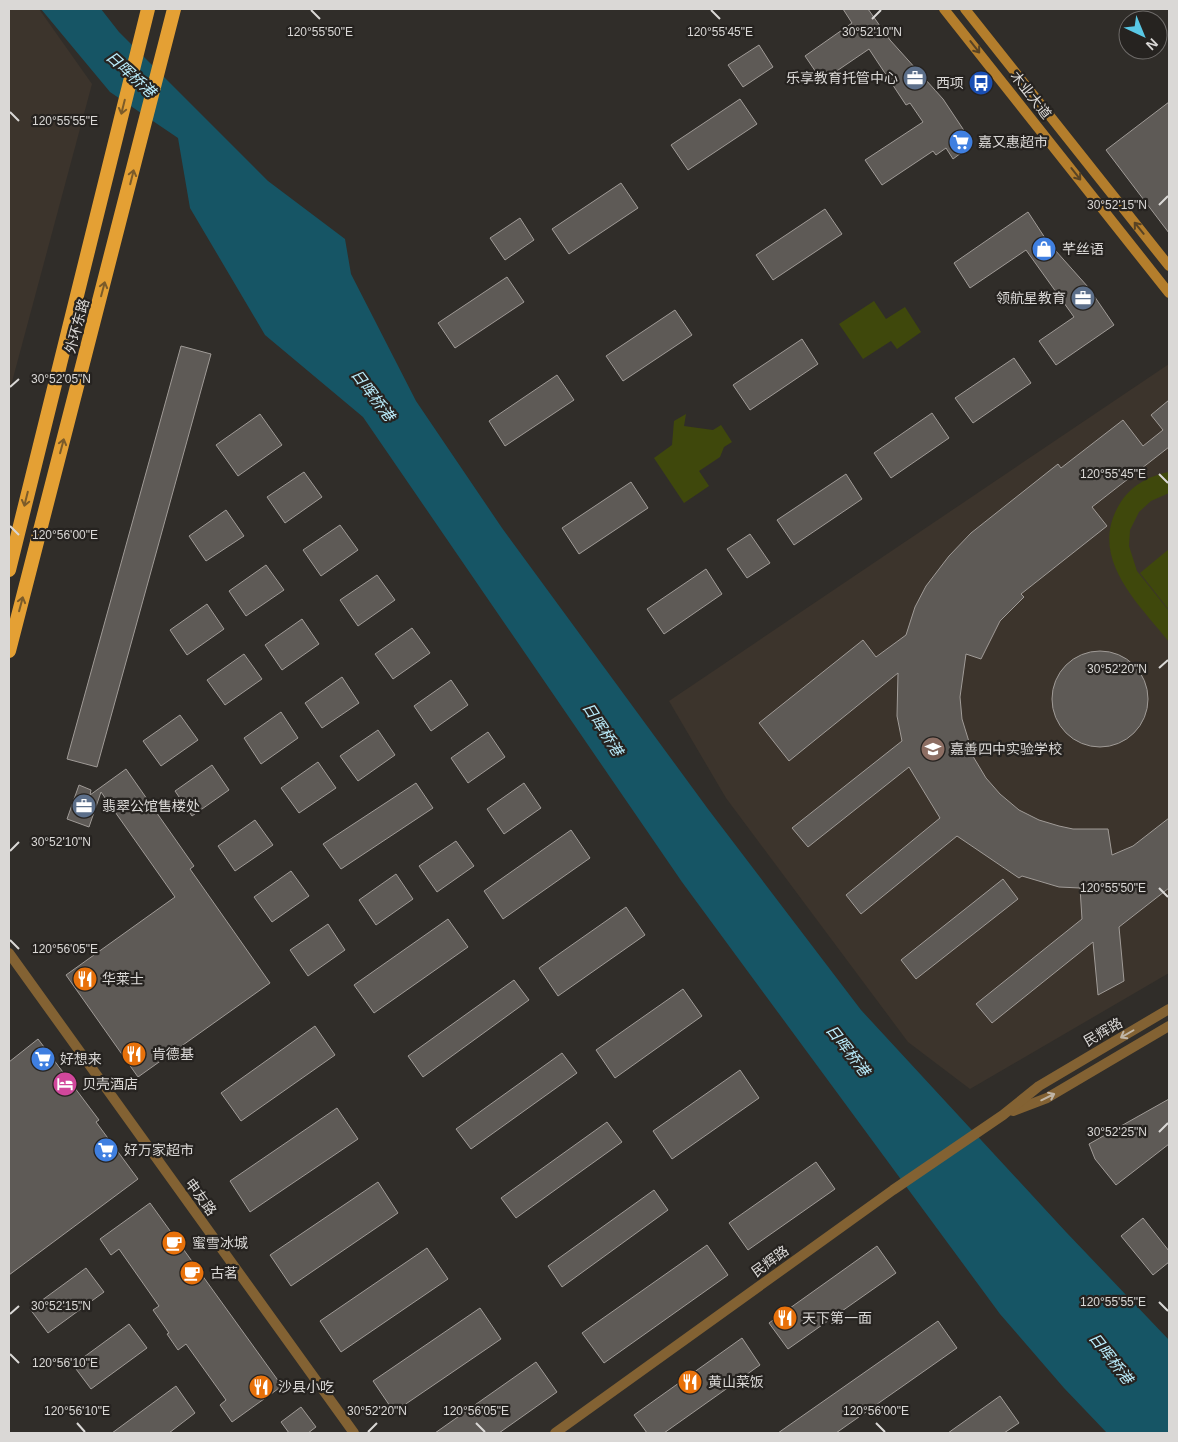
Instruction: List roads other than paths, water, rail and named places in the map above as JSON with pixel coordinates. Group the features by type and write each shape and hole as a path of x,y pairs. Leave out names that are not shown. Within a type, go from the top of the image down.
{"highway":[{"name":"外环东路","path":"9,570 148,9"},
{"name":"外环东路","path":"9,651 174,9"}],"main road":[{"name":"木业大道","path":"944,9 1169,293"},
{"name":"木业大道","path":"964,9 1169,266"}],"street":[{"name":"申友路","path":"9,953 354,1433"},
{"name":"民辉路","path":"555,1433 893,1190 1003,1115 1039,1086 1169,1009"},
{"name":"民辉路","path":"1003,1115 1048,1098 1169,1026"}],"water":[{"name":"日晖桥港","path":"41,9 101,9 119,32 268,181 345,239 351,274 416,401 502,528 708,809 861,1010 1066,1232 1169,1340 1169,1433 1107,1433 1064,1388 1000,1314 682,882 363,417 265,335 190,208 178,138 110,92"}],"place":[{"name":"乐享教育托管中心","path":"915,78"},
{"name":"西项","path":"981,83"},
{"name":"嘉又惠超市","path":"961,142"},
{"name":"芊丝语","path":"1044,249"},
{"name":"领航星教育","path":"1083,298"},
{"name":"嘉善四中实验学校","path":"933,749"},
{"name":"翡翠公馆售楼处","path":"84,806"},
{"name":"华莱士","path":"85,979"},
{"name":"肯德基","path":"134,1054"},
{"name":"好想来","path":"43,1059"},
{"name":"贝壳酒店","path":"65,1084"},
{"name":"好万家超市","path":"106,1150"},
{"name":"蜜雪冰城","path":"174,1243"},
{"name":"古茗","path":"192,1273"},
{"name":"天下第一面","path":"785,1318"},
{"name":"黄山菜饭","path":"690,1382"},
{"name":"沙县小吃","path":"261,1387"}]}
